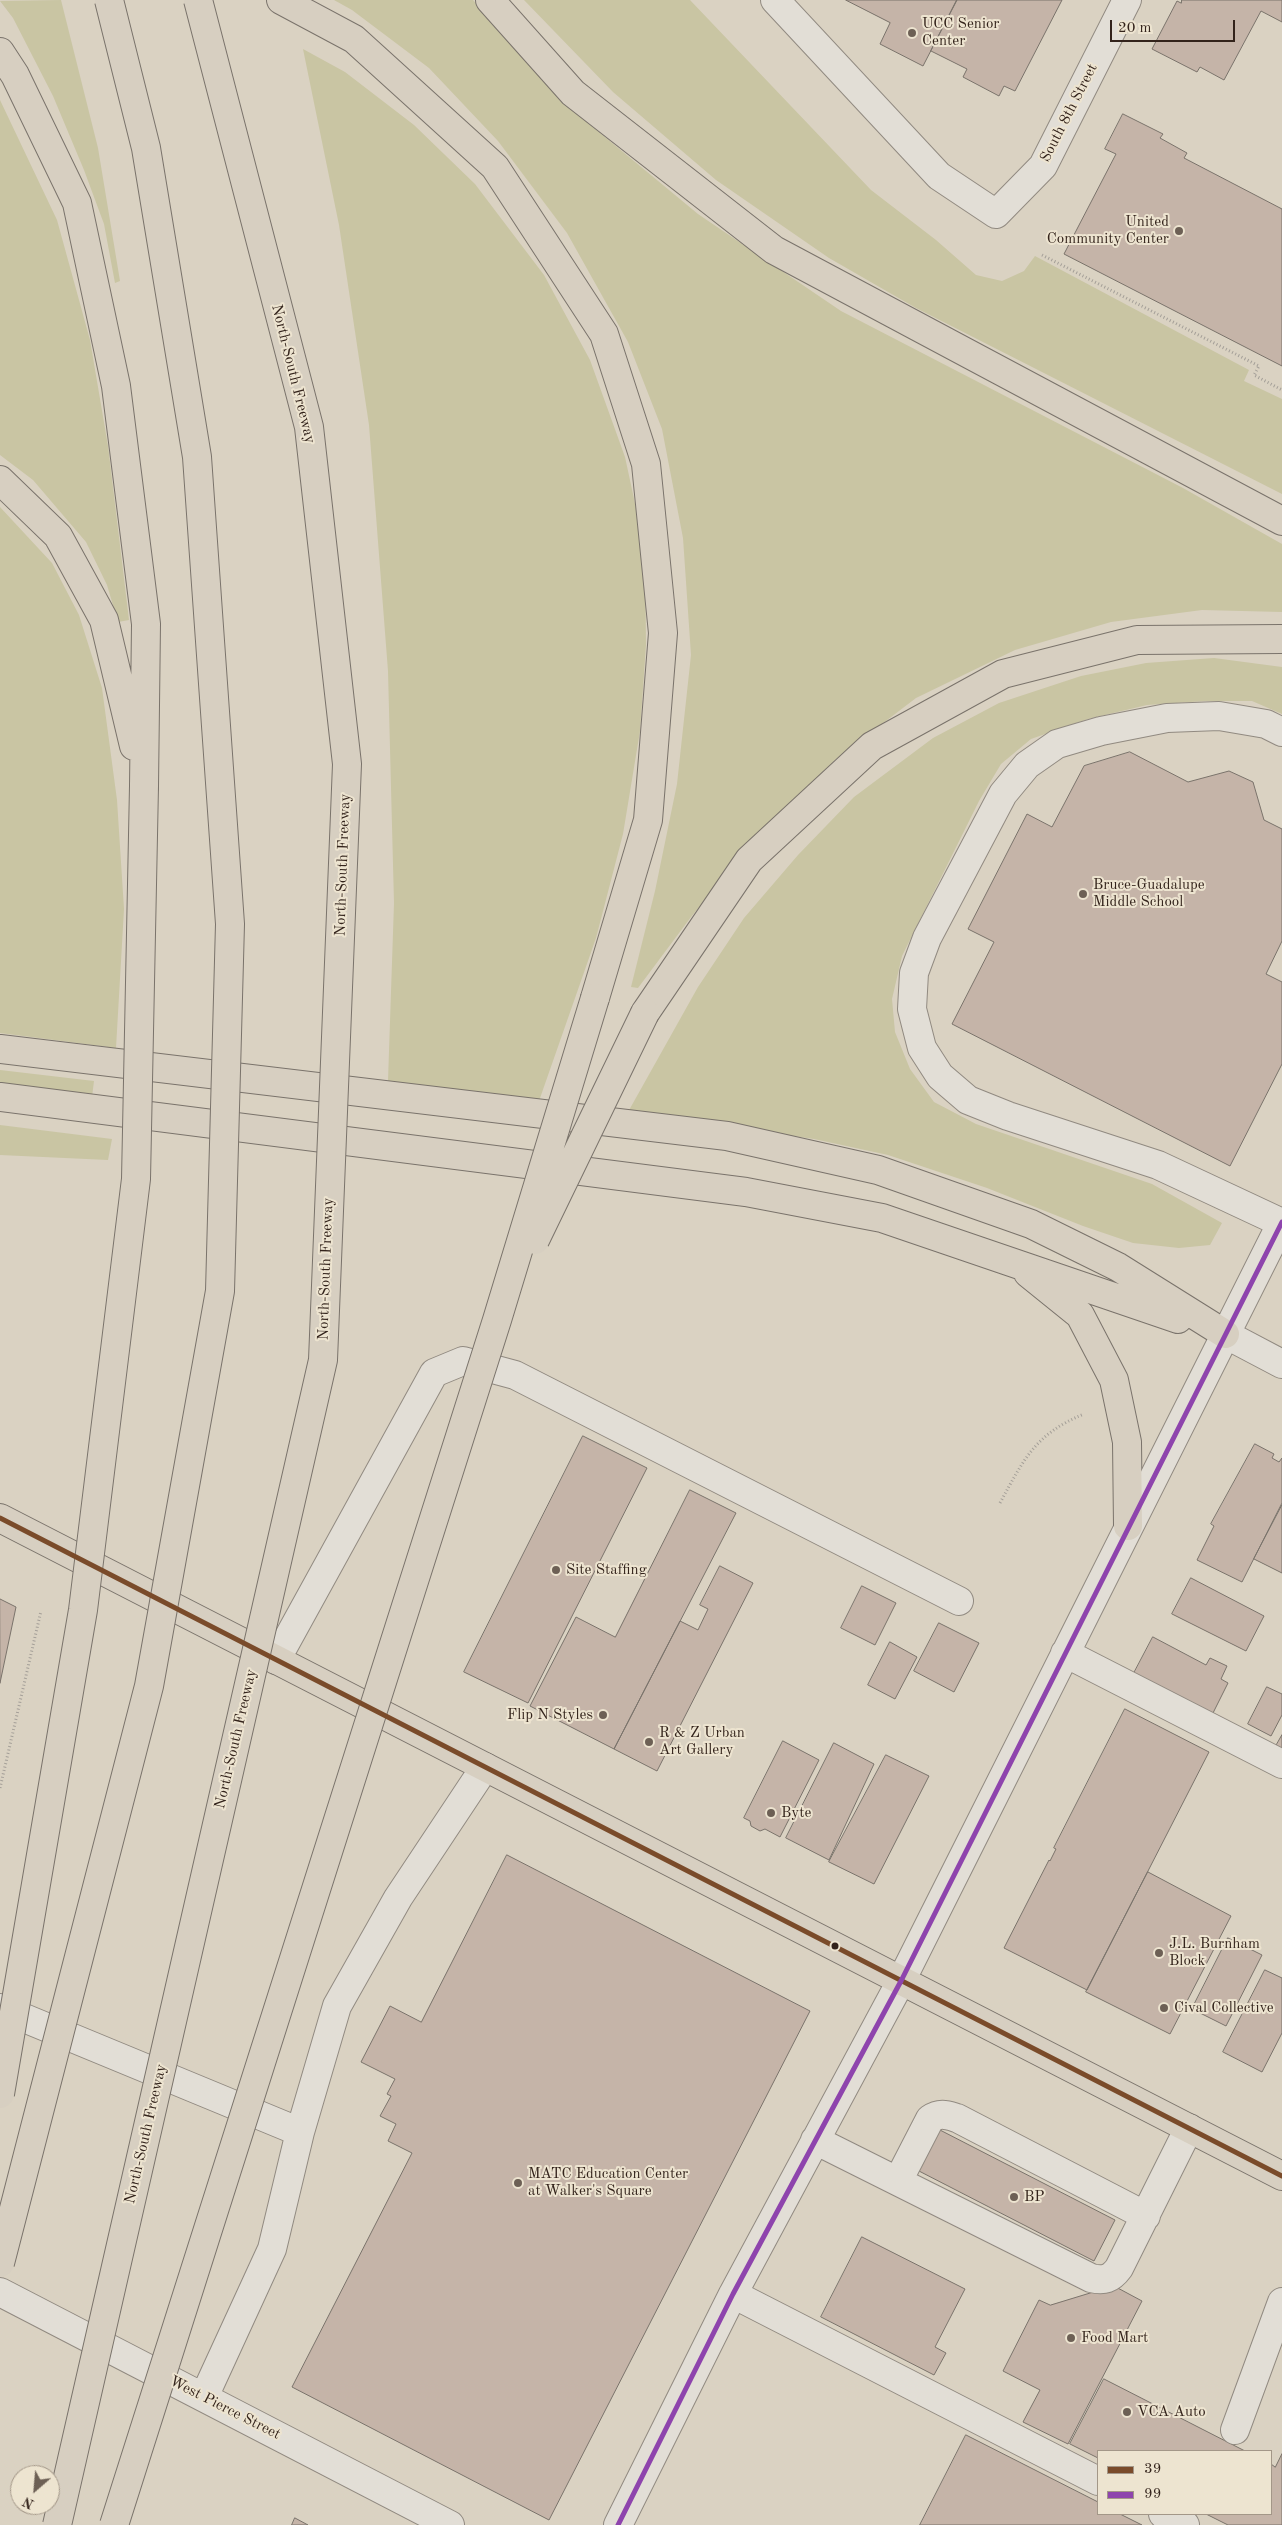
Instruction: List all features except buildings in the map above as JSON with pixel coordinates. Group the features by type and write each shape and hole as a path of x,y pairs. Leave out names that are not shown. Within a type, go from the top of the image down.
{"main road":[{"path":"0,2263 149,1686 220,1291 230,924 198,458 146,148 109,0"},
{"name":"North-South Freeway","path":"56,2525 323,1360 347,764 309,427 198,0"},
{"path":"114,2525 496,1320 648,820 663,633 646,464 604,334 495,167 354,39 281,0"},
{"path":"490,0 573,93 774,250 1282,522"},
{"path":"0,52 15,75 77,203 116,386 146,624 136,1179 83,1610 0,2094"},
{"path":"0,480 58,536 104,620 144,786"},
{"path":"496,1320 645,1012 749,860 872,746 1003,674 1137,640 1275,642"},
{"path":"0,1049 728,1136 878,1170 1031,1224 1118,1267 1225,1334"},
{"path":"0,1098 746,1192 882,1218 1225,1334"},
{"path":"1013,1261 1080,1315 1114,1380 1127,1442 1128,1526"},
{"path":"0,1518 1282,2176"}],"street":[{"name":"South 8th Street","path":"776,0 939,176 996,214 1043,166 1127,0"},
{"path":"618,2525 733,2294 901,1981 1128,1526 1282,1223 1158,1165 1008,1116 968,1100 940,1076 922,1048 912,1009 914,973 927,938 1003,794 1026,765 1057,744 1101,730 1167,718 1219,716 1266,724 1282,732"},
{"path":"1225,1334 1282,1364"},
{"path":"276,1660 434,1373 463,1362 515,1375 959,1602"},
{"path":"1065,1653 1282,1764"},
{"path":"204,2397 272,2250 300,2132 337,2006 398,1898 484,1767"},
{"path":"0,2008 300,2132"},
{"path":"898,2181 930,2119 937,2114 946,2115 957,2118 1146,2216"},
{"path":"815,2140 1091,2278 1101,2280 1114,2275 1146,2216 1189,2128"},
{"name":"West Pierce Street","path":"0,2292 450,2525"},
{"path":"733,2294 1097,2479"},
{"path":"1235,2430 1282,2302"},
{"path":"1165,2515 1185,2525"}],"path":[{"path":"1042,255 1258,366 1254,375 1282,390"},
{"path":"1000,1503 1026,1455 1046,1434 1084,1413"},
{"path":"0,1788 41,1611"}],"shaded area":[{"path":"61,0 98,148 120,281 115,283 104,224 84,170 53,96 13,18 0,1"},
{"path":"334,0 473,0 588,123 698,214 841,311 1183,488 1282,544 1282,612 1202,610 1111,622 1015,650 916,698 836,759 757,837 691,917 638,988 631,987 655,891 677,784 691,655 683,538 662,429 628,342 567,233 498,141 429,68 352,10"},
{"path":"524,0 690,0 871,190 936,240 976,275 1002,281 1024,271 1035,256 1249,370 1244,381 1282,399 1282,494 916,308 829,258 716,180 613,92"},
{"path":"303,49 345,72 414,125 475,184 544,275 590,360 625,457 645,550 646,645 640,731 623,834 596,938 539,1101 388,1081 394,903 388,671 369,425 339,225"},
{"path":"0,100 57,220 90,340 108,446 129,620 118,622 107,585 86,542 33,480 0,455"},
{"path":"0,507 52,563 79,615 102,688 117,800 124,909 116,1048 0,1033"},
{"path":"1214,658 1282,667 1282,714 1252,701 1205,701 1147,705 1088,719 1031,739 1001,764 979,801 902,956 892,999 895,1032 910,1069 934,1102 976,1124 1152,1184 1222,1223 1210,1245 1179,1248 1133,1243 1083,1226 987,1188 888,1155 814,1139 628,1112 698,987 744,918 798,855 854,797 933,738 999,703 1081,676 1146,663"},
{"path":"0,1070 94,1081 92,1097 0,1086"},
{"path":"0,1125 112,1139 108,1160 0,1155"}],"transit line":[{"name":"99","path":"618,2525 733,2294 901,1981 1282,1222"},
{"name":"39","path":"0,1518 1282,2176"}],"place":[{"name":"UCC Senior Center","path":"912,33"},
{"name":"United Community Center","path":"1179,231"},
{"name":"Bruce-Guadalupe Middle School","path":"1083,894"},
{"name":"Site Staffing","path":"556,1570"},
{"name":"Flip N Styles","path":"603,1715"},
{"name":"R & Z Urban Art Gallery","path":"649,1742"},
{"name":"Byte","path":"771,1813"},
{"name":"J.L. Burnham Block","path":"1159,1953"},
{"name":"Cival Collective","path":"1164,2008"},
{"name":"MATC Education Center at Walker's Square","path":"518,2183"},
{"name":"BP","path":"1014,2197"},
{"name":"Food Mart","path":"1071,2338"},
{"name":"VCA Auto","path":"1127,2412"}]}
